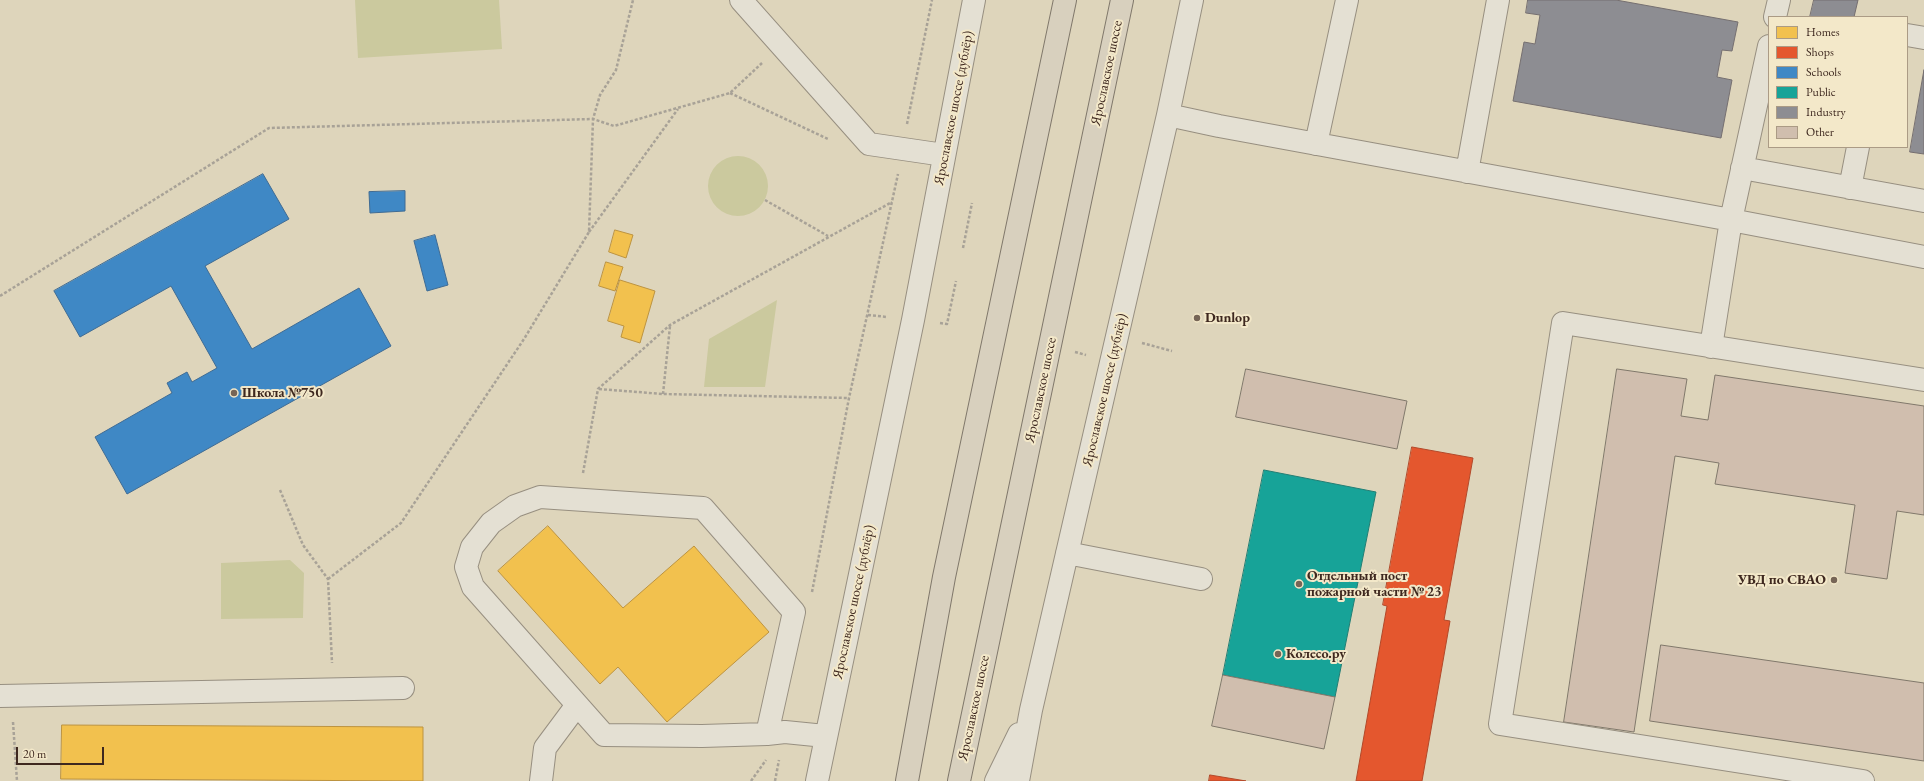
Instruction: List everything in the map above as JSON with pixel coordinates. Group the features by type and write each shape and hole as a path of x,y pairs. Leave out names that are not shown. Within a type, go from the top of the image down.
{"main road":[{"path":"907,781 944,577 1065,0"},
{"name":"Ярославское шоссе","path":"959,781 1122,0"}],"street":[{"path":"740,0 869,144 944,155"},
{"name":"Ярославское шоссе (дублёр)","path":"817,781 825,736 914,320 974,0"},
{"name":"Ярославское шоссе (дублёр)","path":"1018,781 1031,710 1168,115 1192,0"},
{"path":"1316,144 1347,0"},
{"path":"1467,172 1498,0"},
{"path":"1775,16 1779,0"},
{"path":"1908,35 1924,38"},
{"path":"1711,347 1731,220 1768,51"},
{"path":"1168,115 1219,126 1924,257"},
{"path":"1850,188 1858,148"},
{"path":"1742,168 1924,201"},
{"path":"1863,781 1818,778 1500,724 1563,323 1924,380"},
{"path":"776,733 794,612 703,508 540,497 515,506 491,523 472,547 466,567 473,588 604,735 702,736 776,733 825,736"},
{"path":"1067,553 1201,579"},
{"path":"5,696 403,688"},
{"path":"541,781 546,748 577,705"},
{"path":"996,781 1031,710"}],"path":[{"path":"589,232 593,119 600,95 616,70 633,0"},
{"path":"810,600 932,0"},
{"path":"0,296 269,128 593,119 614,126 679,109 730,93 781,45"},
{"path":"730,93 834,142"},
{"path":"328,579 401,523 524,339 589,232 679,109"},
{"path":"764,200 829,236"},
{"path":"578,500 598,389 670,325 892,202"},
{"path":"963,248 972,203"},
{"path":"947,324 956,281"},
{"path":"663,394 670,325"},
{"path":"598,389 663,394 850,398"},
{"path":"280,490 303,545 328,579 333,689"},
{"path":"5,696 18,781"},
{"path":"775,781 776,733"}],"shaded area":[{"path":"355,0 499,0 502,49 358,58"},
{"path":"738,156 754,161 759,165 763,170 768,186 763,202 759,207 754,211 738,216 722,211 717,207 713,202 708,186 713,170 717,165 722,161"},
{"path":"777,300 765,387 704,387 709,339"},
{"path":"290,560 304,573 303,618 221,619 221,563"}],"building: Homes":[{"path":"615,230 633,235 626,258 609,252"},
{"path":"606,262 623,267 615,291 599,286"},
{"path":"620,280 655,291 640,343 621,337 624,326 608,321"},
{"path":"548,526 623,608 694,546 769,632 667,722 618,667 600,684 498,571"},
{"path":"62,725 423,727 423,781 61,779"}],"building: Shops":[{"path":"1412,447 1473,458 1444,620 1450,621 1422,781 1356,781 1387,606 1383,605"},
{"path":"1210,775 1246,781 1209,781"}],"building: Schools":[{"path":"263,174 289,219 205,266 252,349 359,288 391,346 127,494 95,437 172,393 167,383 187,372 192,382 217,368 171,286 80,337 54,291"},
{"path":"405,191 405,211 370,213 369,192"},
{"path":"435,235 448,285 427,291 414,241"}],"building: Public":[{"name":"Отдельный пост пожарной части № 23","path":"1264,470 1376,492 1335,697 1223,675"}],"building: Industry":[{"path":"1528,0 1616,0 1738,22 1732,51 1722,50 1717,77 1732,80 1721,138 1513,101 1524,42 1535,44 1540,15 1526,13"},
{"path":"1814,0 1858,0 1854,16 1810,16"},
{"path":"1924,70 1924,154 1910,152"}],"building: Other":[{"path":"1246,369 1407,401 1397,449 1236,417"},
{"path":"1617,369 1687,379 1681,416 1708,420 1715,375 1924,406 1924,515 1897,511 1887,579 1845,573 1855,505 1715,484 1719,463 1675,456 1634,732 1564,722"},
{"path":"1661,645 1924,683 1924,761 1650,721"},
{"path":"1223,675 1335,697 1324,749 1212,726"}],"place":[{"name":"Dunlop","path":"1197,318"},
{"name":"Школа №750","path":"234,393"},
{"name":"УВД по СВАО","path":"1834,580"},
{"name":"Отдельный пост пожарной части № 23","path":"1299,584"},
{"name":"Колесо.ру","path":"1278,654"}]}
